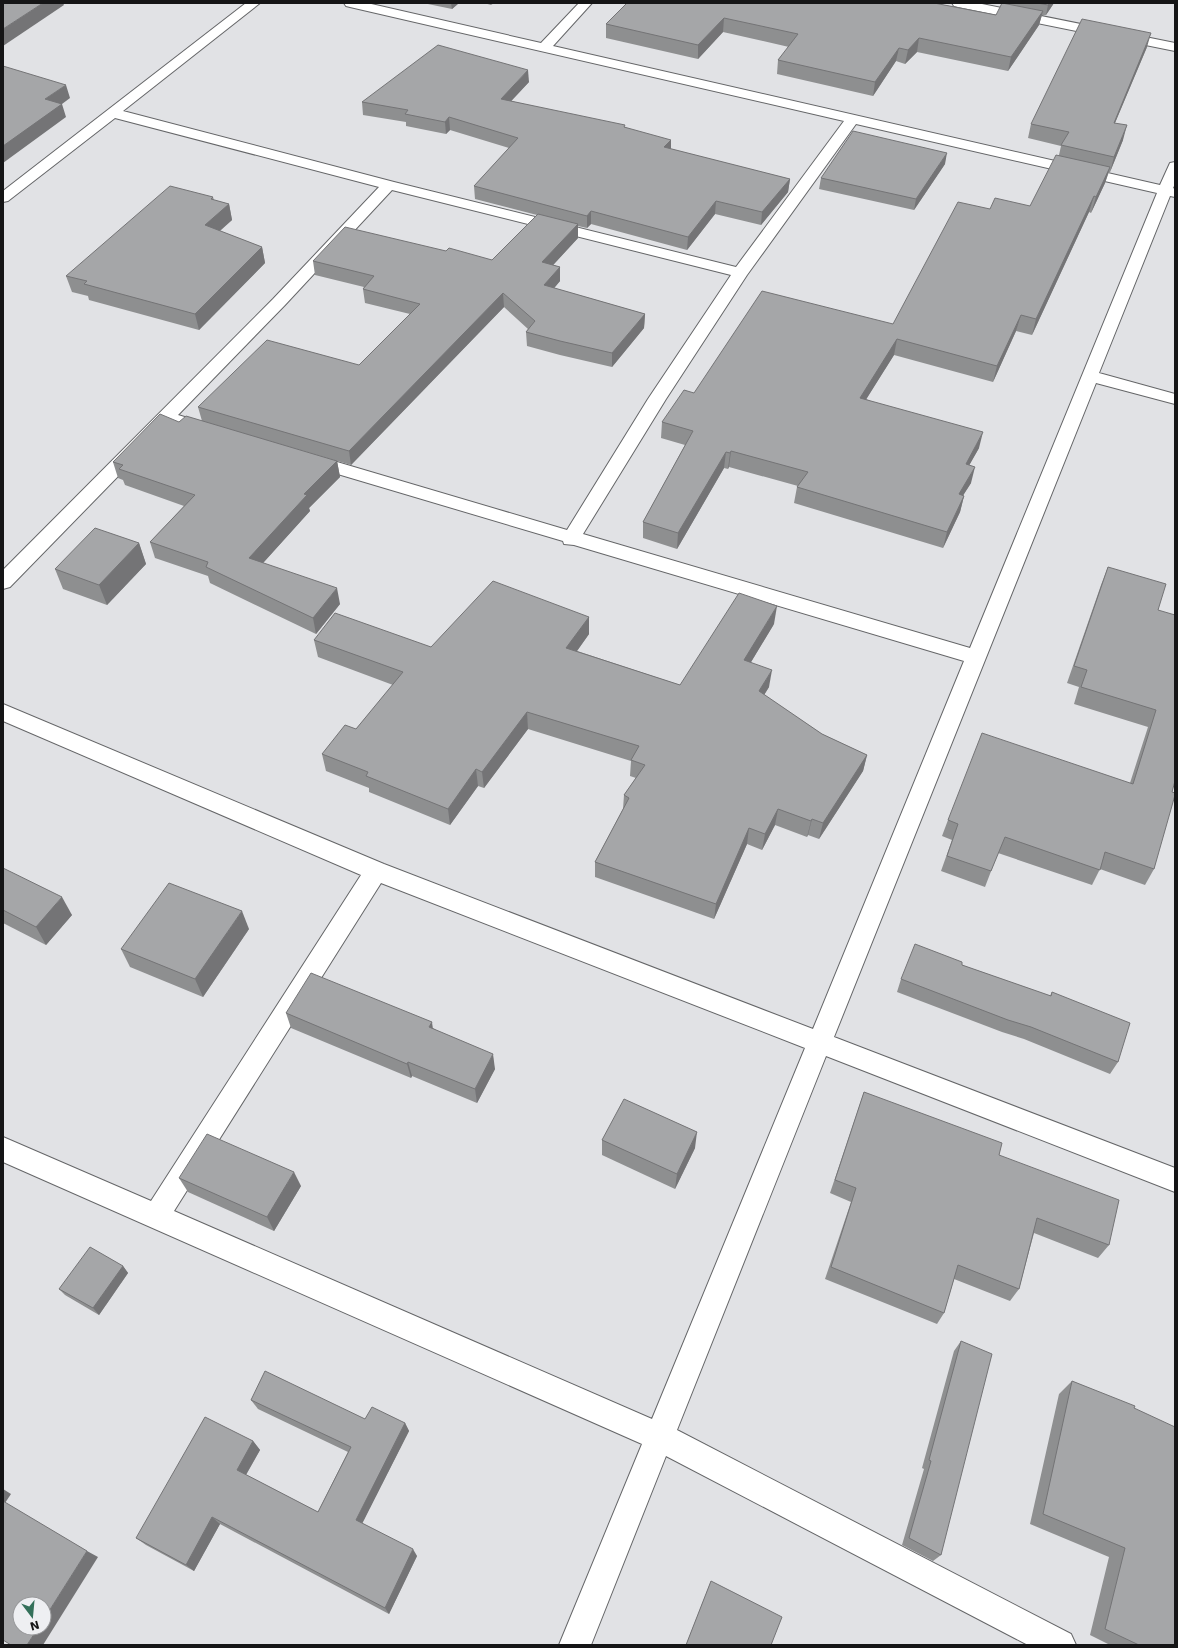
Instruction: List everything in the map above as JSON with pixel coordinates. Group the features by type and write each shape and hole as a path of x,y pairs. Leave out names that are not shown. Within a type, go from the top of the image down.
{"street":[{"path":"3,198 254,3"},
{"path":"350,3 1170,192"},
{"path":"543,48 586,3"},
{"path":"958,3 1175,47"},
{"path":"113,113 389,185 740,273"},
{"path":"571,539 657,400 740,273 852,119"},
{"path":"575,1645 1090,376 1170,192 1175,166"},
{"path":"3,582 280,302 389,185"},
{"path":"1090,376 1175,399"},
{"path":"167,417 228,436"},
{"path":"296,456 571,539 976,657"},
{"path":"3,712 376,871 1175,1180"},
{"path":"156,1216 376,871"},
{"path":"3,1149 660,1437 1060,1645"}],"building":[{"path":"3,3 43,3 3,29"},
{"path":"627,3 934,3 996,15 1002,3 1043,11 1011,57 919,38 908,50 899,48 875,82 778,60 798,34 724,18 698,45 606,24"},
{"path":"1037,3 1050,3 1048,5"},
{"path":"1082,19 1151,33 1114,123 1127,125 1114,157 1061,145 1069,132 1031,124"},
{"path":"438,45 528,70 501,99 625,125 624,127 671,140 664,147 790,179 762,212 716,201 688,237 591,211 587,216 474,186 518,138 449,117 445,122 405,114 408,110 362,102"},
{"path":"3,66 66,85 45,99 62,104 3,146"},
{"path":"853,131 947,153 916,199 821,178"},
{"path":"1056,155 1110,167 1096,197 1094,196 1036,319 1021,315 997,366 897,339 860,398 983,432 966,464 975,467 959,494 964,496 947,532 797,487 808,472 731,451 730,453 726,452 678,533 643,522 693,431 662,422 684,390 694,393 762,291 893,324 958,202 990,209 995,198 1030,206"},
{"path":"170,186 213,197 211,199 229,204 205,225 262,247 195,314 84,284 87,281 66,276"},
{"path":"538,214 578,224 542,262 560,267 544,285 645,314 612,353 526,332 535,321 503,293 349,451 198,407 267,340 359,365 420,304 363,289 374,276 313,261 345,227 446,251 449,248 492,260"},
{"path":"160,414 179,422 186,416 337,461 304,494 307,495 249,558 337,588 313,618 206,567 208,562 150,542 195,495 119,469 123,465 113,462"},
{"path":"95,528 139,543 99,585 55,569"},
{"path":"1108,567 1166,584 1158,610 1175,615 1175,781 1172,792 1175,793 1175,795 1154,869 1105,852 1100,870 1005,837 991,871 947,856 958,824 948,820 982,733 1133,784 1156,710 1081,687 1087,670 1074,666"},
{"path":"493,581 589,617 566,648 680,685 739,593 777,606 744,660 772,670 759,691 822,734 867,755 823,823 812,819 811,821 778,809 765,834 749,828 716,904 595,862 629,798 624,795 645,765 631,760 639,746 527,712 482,772 476,769 448,809 366,776 368,772 322,754 345,725 356,729 403,672 314,640 335,613 431,647"},
{"path":"3,868 62,897 36,927 3,910"},
{"path":"169,883 242,911 195,979 121,949"},
{"path":"915,944 962,962 962,965 1051,996 1052,992 1130,1023 1118,1062 1031,1027 1008,1020 901,979"},
{"path":"311,973 432,1022 429,1027 493,1054 475,1089 408,1062 407,1064 286,1013"},
{"path":"864,1092 1002,1143 999,1155 1119,1200 1109,1245 1037,1218 1019,1289 958,1265 944,1313 831,1267 856,1188 835,1180"},
{"path":"624,1099 697,1132 677,1174 602,1140"},
{"path":"207,1134 294,1172 267,1217 179,1178"},
{"path":"90,1247 123,1266 93,1308 59,1289"},
{"path":"961,1341 992,1354 941,1555 909,1538 931,1461 929,1460"},
{"path":"265,1371 365,1419 372,1407 405,1423 356,1520 413,1549 385,1608 212,1517 186,1565 136,1538 205,1417 253,1441 237,1470 318,1512 351,1447 251,1400"},
{"path":"1072,1381 1135,1406 1134,1408 1175,1427 1175,1645 1139,1645 1105,1629 1125,1548 1043,1514"},
{"path":"3,1501 87,1551 52,1606 52,1596 12,1596 12,1636 33,1636 27,1645 11,1645 3,1640"},
{"path":"711,1581 782,1617 771,1645 686,1645"}]}
